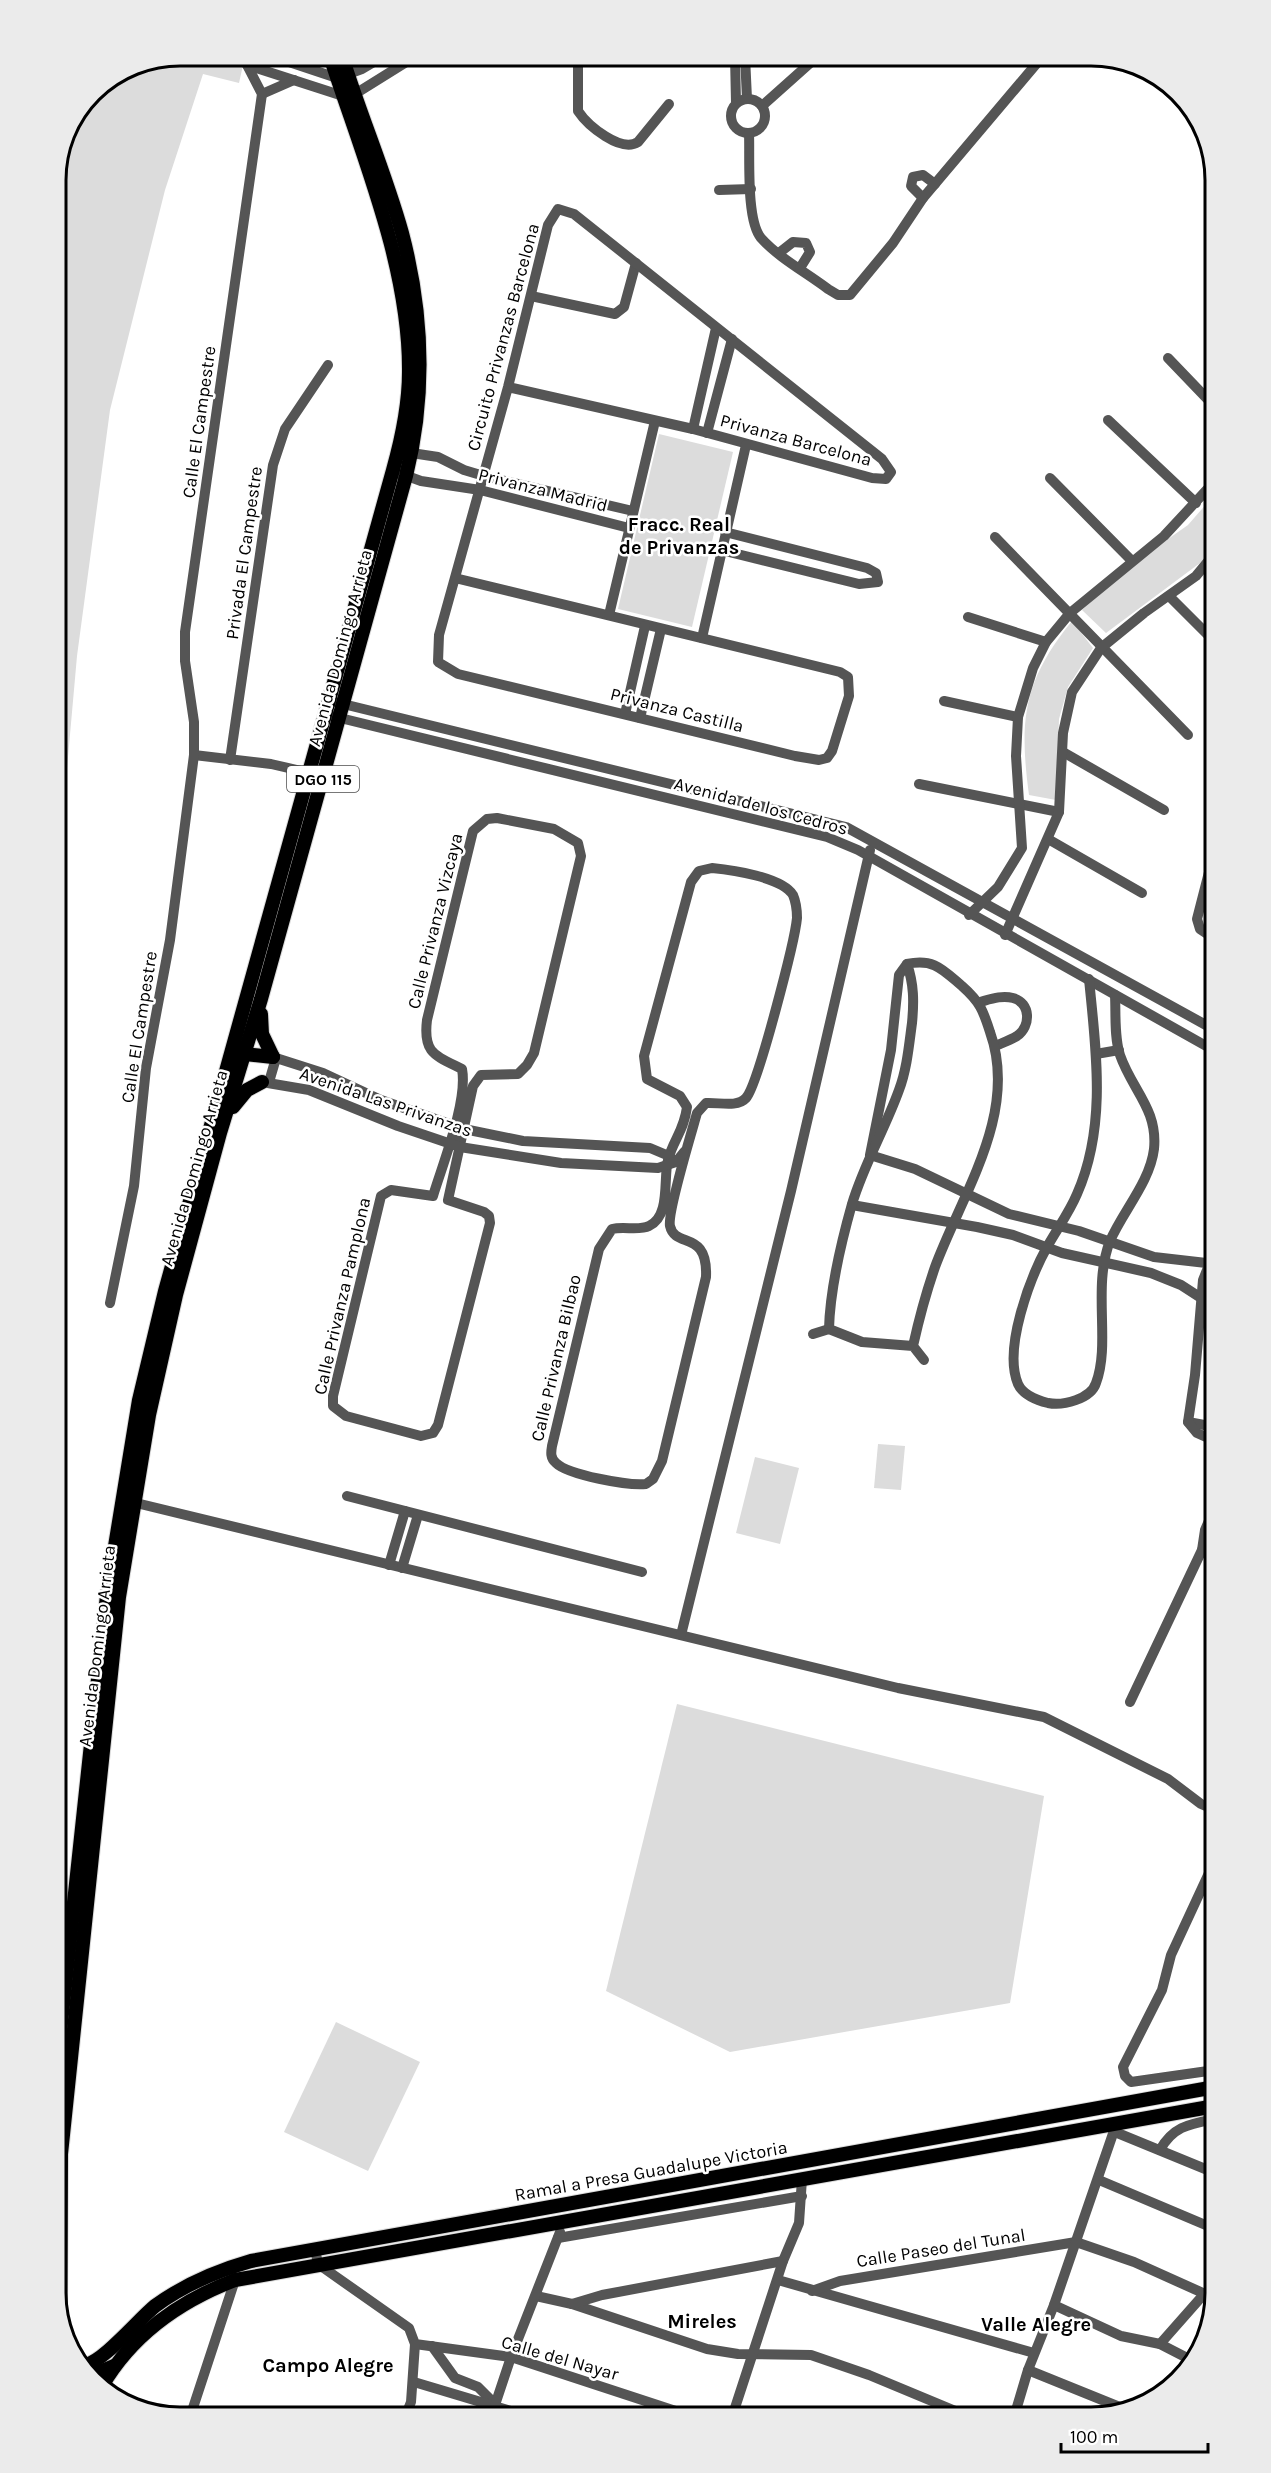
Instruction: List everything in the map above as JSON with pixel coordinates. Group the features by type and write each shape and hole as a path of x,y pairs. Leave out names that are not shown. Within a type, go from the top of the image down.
{"main road":[{"name":"Avenida Domingo Arrieta","path":"336,66 343,76"},
{"name":"Avenida Domingo Arrieta","path":"66,2089 78,1933 113,1596 127,1501 148,1415 170,1293 235,1064 309,773 334,709 400,473 421,378 415,296 402,232 349,95 342,66"},
{"name":"Avenida Domingo Arrieta","path":"170,1293 220,1133 235,1064 261,999 323,777 334,709"},
{"path":"235,1064 275,1057 262,1034 261,999"},
{"path":"235,1064 266,1082"},
{"path":"220,1133 239,1096 266,1082"},
{"name":"Avenida Domingo Arrieta","path":"66,2008 78,1933"},
{"name":"Ramal a Presa Guadalupe Victoria","path":"114,2366 177,2308 191,2299 235,2280 565,2220 637,2200 1205,2089"},
{"name":"Ramal a Presa Guadalupe Victoria","path":"116,2342 153,2308 193,2282 251,2261 315,2248 637,2200 801,2179 1116,2127 1205,2108"},
{"path":"91,2363 98,2360 116,2342"},
{"path":"96,2370 116,2342"},
{"path":"99,2373 114,2366"},
{"path":"106,2380 114,2366"}],"street":[{"path":"250,66 262,94 294,80"},
{"path":"262,66 294,80 349,95 399,66"},
{"path":"307,66 343,76 364,66"},
{"path":"578,66 578,111 622,145 633,146 638,142 669,104"},
{"path":"735,66 736,103 731,111 732,123 738,130 749,133 759,129 764,122 762,106"},
{"path":"745,66 747,99"},
{"path":"762,106 807,66"},
{"path":"749,133 751,189 756,231 779,253 837,295 850,296 892,243 923,198 1035,66"},
{"name":"Calle El Campestre","path":"110,1303 134,1186 147,1068 170,940 194,755 194,722 184,661 185,632 262,94"},
{"path":"736,103 747,99 762,106"},
{"path":"923,198 912,186 913,177 923,175 935,184"},
{"path":"719,190 751,189"},
{"name":"Privanza Barcelona","path":"508,387 693,429 872,478 886,478 891,472 882,459 574,214 558,209"},
{"name":"Circuito Privanzas Barcelona","path":"484,476 548,225 558,209"},
{"path":"779,253 793,242 806,243 810,252 800,268"},
{"path":"531,296 615,314 620,312 627,301 636,263"},
{"path":"693,429 717,328"},
{"path":"707,433 732,339"},
{"path":"1168,358 1205,396"},
{"name":"Privada El Campestre","path":"230,760 273,465 285,429 328,365"},
{"path":"609,615 656,420"},
{"path":"1108,420 1196,503"},
{"path":"702,638 746,445"},
{"name":"Privanza Madrid","path":"405,452 438,457 484,476 633,512"},
{"path":"448,484 453,465"},
{"name":"Privanza Madrid","path":"400,473 480,490 629,528"},
{"name":"Privanza Castilla","path":"455,578 609,615 645,626 829,668 848,677 849,696 827,758 819,760 795,756 446,669 438,662 436,651 455,578 484,476"},
{"path":"1050,478 1132,561"},
{"path":"969,915 998,887 1022,848 1016,756 1018,717 1033,668 1046,642 1070,612 1164,536 1205,493"},
{"path":"721,550 859,584 879,582 876,573 867,568 725,532"},
{"path":"995,537 1188,735"},
{"path":"1005,935 1014,919 1059,812 1066,711 1072,692 1101,648 1144,613 1196,576 1205,565"},
{"path":"1169,596 1205,632"},
{"path":"968,617 1046,642"},
{"path":"625,714 645,626"},
{"path":"640,717 661,629"},
{"path":"944,701 1018,717"},
{"name":"Avenida de los Cedros","path":"334,709 831,822 872,841 1205,1024"},
{"name":"Avenida de los Cedros","path":"334,709 827,837 868,857 1205,1045"},
{"path":"1063,752 1164,810"},
{"path":"194,755 323,777"},
{"path":"919,784 1059,812"},
{"name":"Calle Privanza Vizcaya","path":"497,818 554,829 578,843 581,856 534,1053 518,1074 488,1074 476,1079 459,1127 463,1088 462,1069 428,1048 426,1032 473,831 487,819 497,818"},
{"path":"1048,838 1142,893"},
{"path":"681,1635 791,1191 872,841"},
{"path":"1016,861 1032,872"},
{"path":"670,1162 684,1154 702,1106 714,1102 737,1103 745,1100 750,1093 763,1053 797,918 792,894 783,886 742,873 712,868 699,871 691,882 644,1056 647,1079 680,1096 687,1107 679,1139 670,1162 679,1184"},
{"path":"1205,888 1197,919 1200,929 1205,932"},
{"path":"870,1155 891,1050 899,975 907,964 928,962 942,969 980,1002 995,1046 997,1094 992,1126 921,1311 914,1346 924,1360"},
{"path":"828,1329 832,1298 852,1205 870,1155 900,1088 908,1053 914,1000 912,977 907,964"},
{"path":"1089,979 1096,1054 1096,1121 1090,1160 1077,1194 1047,1247 1024,1305 1013,1364 1020,1388 1034,1399 1065,1403 1085,1396 1096,1386 1100,1366 1100,1298 1110,1241 1143,1179 1154,1150 1153,1118 1127,1073 1119,1050 1115,995"},
{"path":"980,1002 1000,997 1015,999 1025,1007 1028,1017 1025,1028 1017,1036 995,1046"},
{"path":"1096,1054 1119,1050"},
{"path":"266,1082 275,1057"},
{"name":"Avenida Las Privanzas","path":"275,1057 323,1073 381,1100 459,1127 532,1142 630,1145 650,1148 670,1162"},
{"name":"Avenida Las Privanzas","path":"266,1082 309,1090 377,1118 460,1147 561,1163 670,1162"},
{"name":"Calle Privanza Pamplona","path":"459,1127 460,1147 448,1200 484,1212 489,1216 490,1223 438,1425 433,1433 421,1436 346,1416 333,1406 333,1396 381,1196 391,1190 433,1196 448,1143 459,1127"},
{"path":"679,1184 690,1137"},
{"path":"870,1155 915,1168 1009,1214 1110,1241 1154,1257 1205,1263"},
{"name":"Calle Privanza Bilbao","path":"670,1162 665,1194 655,1222 643,1228 624,1226 612,1229 594,1261 552,1446 551,1458 556,1464 570,1471 639,1485 653,1479 662,1461 706,1276 705,1255 701,1247 674,1234 670,1225 679,1184"},
{"path":"852,1205 954,1222 1013,1236 1151,1274 1181,1286 1205,1300"},
{"path":"1205,1286 1201,1298 1195,1375 1188,1422 1197,1433 1205,1437"},
{"path":"813,1334 828,1329 862,1342 914,1346"},
{"path":"1188,1422 1205,1425"},
{"path":"347,1497 642,1572"},
{"path":"127,1501 920,1693 1044,1717 1168,1779 1205,1806"},
{"path":"389,1565 405,1511"},
{"path":"402,1568 418,1515"},
{"path":"1202,1550 1205,1530"},
{"path":"1130,1701 1145,1675 1205,1546"},
{"path":"1205,1882 1171,1955 1162,1990 1123,2067 1125,2076 1131,2082 1205,2071"},
{"path":"1161,2150 1168,2135 1186,2126 1205,2121"},
{"path":"1017,2407 1028,2370 1054,2305 1116,2127 1205,2169"},
{"path":"736,2407 783,2261 799,2223 801,2179"},
{"path":"1099,2180 1205,2225"},
{"path":"558,2238 802,2196"},
{"path":"637,2200 640,2224"},
{"path":"494,2407 511,2357 565,2220"},
{"path":"1076,2242 1134,2262 1205,2294"},
{"name":"Calle Paseo del Tunal","path":"812,2291 840,2281 1076,2242"},
{"path":"315,2248 318,2264 409,2328 415,2344 414,2382 409,2407"},
{"path":"572,2304 602,2295 783,2261"},
{"path":"193,2407 235,2280"},
{"path":"778,2280 812,2291 838,2295 1034,2353"},
{"path":"536,2296 572,2304 707,2349 738,2354 755,2352 811,2355 869,2375 946,2407"},
{"path":"1160,2344 1205,2300"},
{"path":"1054,2305 1121,2336 1160,2344 1185,2357"},
{"name":"Calle del Nayar","path":"415,2344 511,2357 664,2407"},
{"path":"432,2346 455,2378 478,2387 495,2404"},
{"path":"1028,2370 1114,2405"},
{"path":"414,2382 503,2407"}],"shaded area":[{"path":"172,66 243,66 239,83 203,74 165,190 110,410 77,656 66,780 66,172 70,150 81,123 99,99 117,85 136,75"},
{"path":"659,434 733,452 692,627 618,609"},
{"path":"1205,505 1204,560 1106,633 1082,610 1134,563 1188,525"},
{"path":"1072,621 1093,648 1068,687 1059,719 1056,800 1029,795 1025,723 1034,683 1043,663"},
{"path":"878,1444 905,1446 901,1490 874,1488"},
{"path":"755,1457 799,1468 780,1544 736,1533"},
{"path":"677,1704 1044,1796 1010,2003 730,2052 606,1991"},
{"path":"336,2022 420,2062 368,2171 284,2132"}],"district":[{"name":"Fracc. Real de Privanzas","path":"679,536"},
{"name":"Mireles","path":"702,2321"},
{"name":"Valle Alegre","path":"1036,2324"},
{"name":"Campo Alegre","path":"328,2365"}]}
